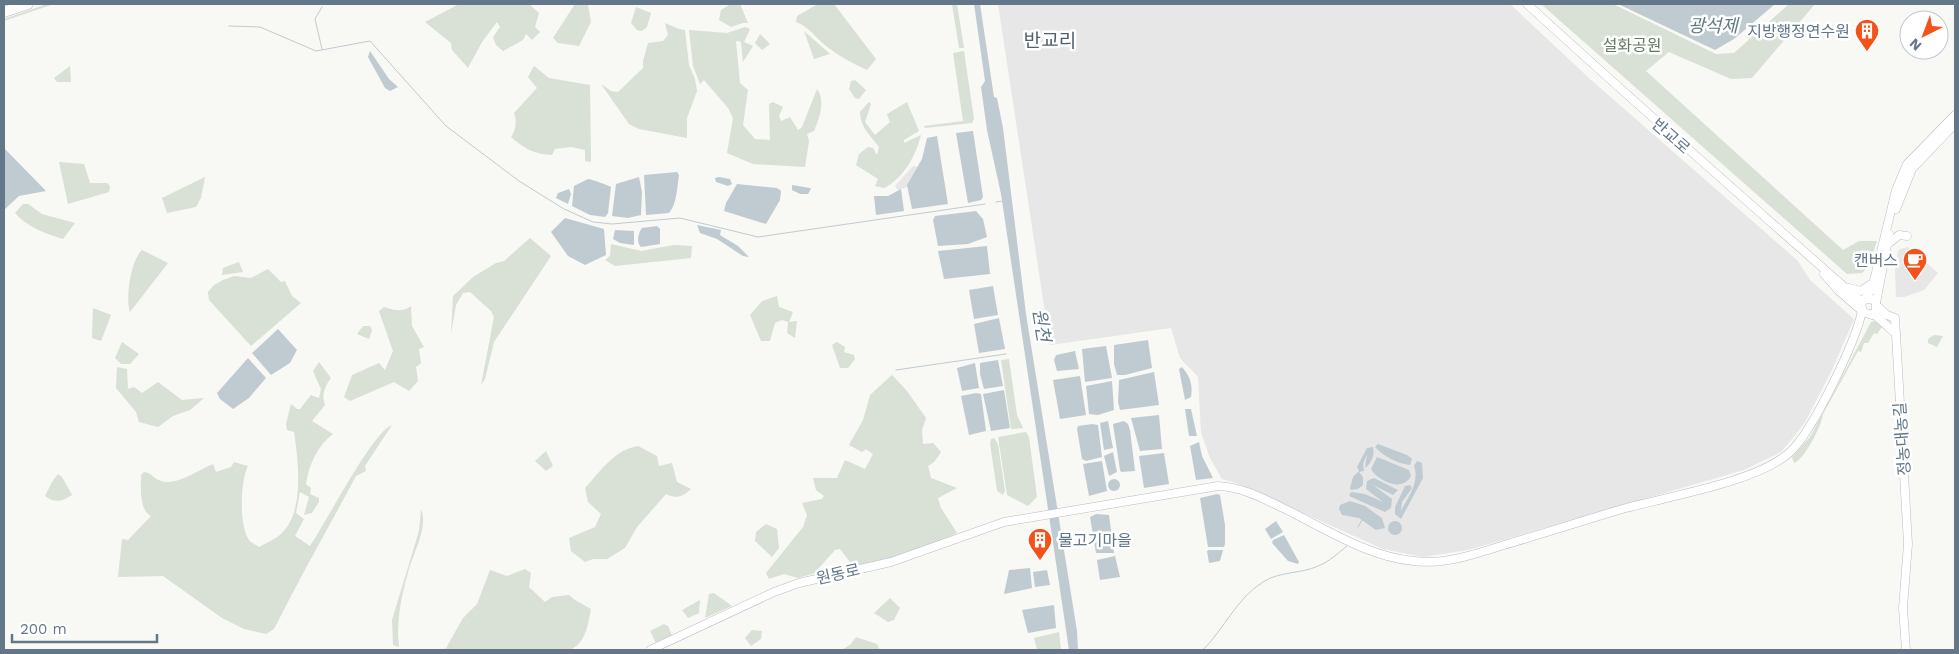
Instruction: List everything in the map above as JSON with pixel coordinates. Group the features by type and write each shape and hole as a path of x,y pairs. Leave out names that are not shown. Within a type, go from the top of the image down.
{"highway":[{"path":"4,12 28,4"}],"street":[{"name":"반교로","path":"1527,4 1648,115 1818,266 1858,299 1865,300"},
{"path":"1846,357 1860,322 1861,304 1872,289 1871,284 1892,204 1908,164 1955,115"},
{"path":"1846,357 1872,315 1876,304 1887,245 1900,195 1912,169 1955,124"},
{"path":"1887,245 1899,236 1907,236"},
{"name":"반교로","path":"1818,266 1828,281 1862,310"},
{"path":"1842,286 1861,291 1871,284"},
{"path":"1865,300 1872,300 1895,320"},
{"path":"1862,310 1885,323 1896,334"},
{"path":"1885,323 1895,320"},
{"name":"정농대농길","path":"1895,320 1908,544 1904,608 1906,650"},
{"name":"원동로","path":"650,650 774,592 799,583 892,562 927,551 982,528 1058,511 1218,486 1251,492 1374,551 1414,562 1441,561 1472,555 1625,508 1743,477 1775,462 1790,452 1806,433 1846,357"}],"shaded area":[{"path":"998,4 1510,4 1590,79 1798,261 1810,280 1854,319 1832,370 1804,424 1781,452 1744,470 1468,550 1423,557 1383,549 1236,483 1222,479 1210,458 1201,432 1198,377 1180,358 1171,328 1050,345"},
{"path":"913,166 918,167 907,187 898,190 895,186"},
{"path":"1908,247 1938,273 1924,290 1904,297 1896,297 1895,267 1898,252 1900,249"}],"green space":[{"path":"47,4 54,4 4,21 4,19"},
{"path":"459,4 529,4 539,13 535,27 540,32 532,40 526,34 523,40 503,51 496,45 493,37 500,27 497,22 482,42 468,68 452,50 451,43 425,22"},
{"path":"575,4 588,5 591,22 579,46 558,43 553,38"},
{"path":"731,4 740,4 748,23 731,27 719,20 721,10"},
{"path":"818,4 834,4 876,59 867,70 836,53 808,29 796,22 797,16"},
{"path":"952,4 957,4 964,48 959,48"},
{"name":"설화공원","path":"1541,4 1613,4 1716,54 1734,53 1789,4 1815,4 1752,78 1731,79 1669,52 1646,71 1843,250 1859,241 1877,241 1869,266 1862,273 1847,274"},
{"path":"636,7 651,13 647,27 642,31 637,30 631,23"},
{"path":"665,23 685,30 689,65 695,79 697,91 687,118 687,138 639,129 629,124 601,84 611,91 618,92 643,68 648,43 663,41 668,35"},
{"path":"745,27 750,29 744,42 753,46 743,62 741,42 736,41 740,83 748,90 743,125 755,139 770,140 769,104 773,102 783,107 779,116 781,121 790,117 798,130 802,127 817,89 820,94 821,110 818,121 814,131 807,134 809,141 805,167 753,164 727,153 733,118 728,108 704,80 700,84 693,66 689,30 727,33"},
{"path":"804,31 830,54 814,59"},
{"path":"760,34 770,44 762,50 755,43"},
{"path":"964,51 974,119 972,123 925,128 924,126 963,121 953,53"},
{"path":"70,66 71,82 57,82 54,78"},
{"path":"534,66 549,78 590,85 591,162 585,161 585,150 571,147 555,149 552,155 540,153 525,148 511,137 516,125 514,113 537,88 528,77"},
{"path":"855,80 866,90 859,99 855,98 849,89 851,81"},
{"path":"869,102 871,104 865,122 875,135 890,122 887,114 907,102 919,131 904,140 904,143 921,135 908,165 898,178 884,188 875,186 878,179 856,165 859,154 868,147 873,148 877,155 879,147 866,131 860,117 860,112"},
{"path":"59,162 84,164 90,183 107,183 110,186 109,192 68,204"},
{"path":"205,177 201,198 196,207 167,213 162,198"},
{"path":"23,204 28,204 42,214 75,223 63,239 50,235 31,226 15,213"},
{"path":"530,238 551,256 494,342 485,379 481,385 494,317 491,311 470,292 463,293 456,305 451,334 453,296 473,277 496,263 504,261"},
{"path":"611,244 641,251 674,245 692,246 691,258 615,266 605,260 610,256"},
{"path":"142,250 168,263 130,312 128,298 130,280 135,262"},
{"path":"239,262 243,272 222,275 223,268"},
{"path":"268,269 281,282 285,281 292,296 301,303 251,346 209,300 208,292 214,285 223,280 234,276 251,278"},
{"path":"777,296 779,307 793,312 789,322 797,321 795,338 787,333 788,322 782,320 775,323 770,341 761,341 750,315 762,301"},
{"path":"411,306 412,326 424,347 419,349 421,363 416,367 418,381 409,391 394,382 350,401 344,397 352,375 379,363 385,370 393,351 379,311 384,307 401,310"},
{"path":"93,308 111,315 101,341 92,338"},
{"path":"1875,321 1882,327 1877,334 1874,333 1868,343 1864,343 1861,352 1858,351 1823,414 1812,442 1803,456 1794,463 1792,457 1810,437 1871,322"},
{"path":"363,326 370,326 372,330 369,339 357,334"},
{"path":"1934,335 1943,336 1937,347 1928,343 1928,339"},
{"path":"122,342 139,354 130,364 121,364 115,358"},
{"path":"837,342 845,347 844,352 854,355 855,359 848,368 840,368 832,345"},
{"path":"1009,359 1017,415 1023,428 1011,429 1001,360"},
{"path":"319,362 331,378 324,391 325,405 312,421 333,434 318,450 307,477 306,484 311,488 310,494 319,498 319,502 312,513 304,515 309,497 300,492 296,513 304,519 295,536 310,546 362,460 384,431 392,425 365,466 366,471 356,476 274,629 266,634 244,629 222,618 163,576 118,577 122,539 128,540 151,516 144,509 142,498 141,475 144,472 167,482 187,477 213,464 216,472 231,467 234,462 248,466 243,482 242,514 243,525 249,540 259,547 282,533 294,512 298,484 294,432 287,430 286,424 291,404 300,409 311,395 319,398 321,389 313,371"},
{"path":"117,367 127,369 128,389 134,387 142,393 158,382 182,400 204,398 190,410 173,416 158,427 139,422 136,412 116,388"},
{"path":"892,375 907,391 926,418 922,430 923,444 933,443 941,452 934,462 928,466 931,478 957,488 938,498 941,508 957,533 922,549 893,558 853,566 840,549 835,550 818,569 819,572 798,578 784,574 769,579 766,573 803,527 807,515 802,503 822,499 824,496 816,490 813,478 837,478 845,460 865,469 873,454 866,449 862,452 849,445 863,420 870,395"},
{"path":"1026,432 1029,437 1037,497 1028,506 1007,495 998,437"},
{"path":"994,438 998,444 1005,491 1003,495 997,491 990,443 991,439"},
{"path":"638,446 657,456 659,466 672,463 677,482 691,489 679,496 666,494 637,527 625,548 607,559 593,559 585,562 571,551 569,538 595,527 601,514 588,502 585,488 602,468 615,457 629,448"},
{"path":"546,451 553,466 546,471 535,461"},
{"path":"58,474 62,477 72,495 56,501 45,496"},
{"path":"421,509 423,524 403,591 398,628 399,647 393,645 392,620 419,531"},
{"path":"766,524 777,529 779,548 772,557 755,541 756,532"},
{"path":"525,569 531,573 529,587 545,602 552,597 569,595 591,609 589,621 580,643 570,650 445,650 463,618 477,604 490,570 507,576"},
{"path":"714,593 732,606 705,618 709,594"},
{"path":"890,598 900,608 894,620 888,622 874,613"},
{"path":"700,600 699,613 688,618 682,610"},
{"path":"664,624 668,626 672,635 656,643 650,631"},
{"path":"752,630 762,631 761,639 751,646 745,638"},
{"path":"1059,632 1061,650 1037,650 1034,638"},
{"path":"856,637 877,644 880,650 842,650 851,644"}],"water":[{"path":"974,4 980,4 994,97 997,98 1003,128 1026,314 1077,631 1078,650 1069,650 1001,194 987,130 981,87 985,81"},
{"name":"광석제","path":"1618,4 1775,4 1734,39 1715,50"},
{"path":"370,51 389,79 398,87 390,91 385,88 368,57"},
{"path":"973,131 983,197 981,200 968,203 956,133"},
{"path":"937,136 948,204 912,209 907,185 922,159 927,138"},
{"path":"4,148 46,191 19,196 4,210"},
{"path":"677,172 679,175 672,209 669,213 646,215 644,175"},
{"path":"639,177 642,192 641,215 628,218 612,216 616,184"},
{"path":"715,178 730,179 732,184 728,186 716,182"},
{"path":"588,179 611,187 608,213 605,217 590,215 572,206 574,186"},
{"path":"737,184 777,188 781,191 780,200 766,224 724,211 726,203"},
{"path":"792,185 811,189 808,194 800,194 792,190"},
{"path":"569,189 571,194 568,204 556,198 558,193"},
{"path":"901,189 904,211 876,215 874,196 888,196"},
{"path":"976,211 983,219 987,237 968,244 938,246 933,220 935,216"},
{"path":"565,218 604,229 606,255 585,265 568,256 551,232"},
{"path":"697,225 721,230 720,235 738,246 749,257 743,256 717,239 700,233"},
{"path":"657,226 660,229 660,244 641,247 638,243 638,238 642,228"},
{"path":"615,230 634,231 634,245 620,243 613,239"},
{"path":"987,246 990,274 944,279 938,251"},
{"path":"993,286 998,315 974,319 969,290"},
{"path":"999,318 1005,349 979,353 974,324"},
{"path":"278,329 297,350 290,363 271,375 252,353"},
{"path":"1148,340 1152,368 1125,375 1117,375 1114,364 1114,345"},
{"path":"1106,346 1112,378 1085,382 1082,349"},
{"path":"1075,351 1079,369 1057,371 1054,360 1056,355"},
{"path":"248,358 266,378 249,398 233,409 220,399 217,393"},
{"path":"998,360 1003,386 984,389 980,374 980,363"},
{"path":"975,363 979,388 962,391 957,368"},
{"path":"1182,367 1189,377 1192,389 1191,397 1185,400 1179,369"},
{"path":"1154,372 1159,405 1120,410 1118,402 1119,380"},
{"path":"1080,376 1086,415 1060,419 1053,380"},
{"path":"1112,381 1114,410 1098,415 1089,414 1086,386"},
{"path":"1004,390 1010,428 991,431 983,394"},
{"path":"981,394 986,431 969,435 961,396"},
{"path":"1185,409 1191,409 1197,436 1189,436"},
{"path":"1159,415 1162,449 1140,451 1131,418"},
{"path":"1108,421 1113,448 1104,450 1100,423"},
{"path":"1124,421 1128,424 1130,430 1135,471 1121,472 1120,470 1113,424"},
{"path":"1098,425 1102,457 1086,461 1082,459 1077,429 1078,426"},
{"path":"1199,442 1202,456 1213,478 1196,480 1190,446"},
{"path":"1378,444 1407,455 1412,459 1410,465 1386,456 1375,447"},
{"path":"1373,447 1371,462 1365,468 1367,454 1363,464 1364,471 1359,472 1363,477 1363,485 1358,489 1351,490 1353,477 1359,471 1357,467 1367,448"},
{"path":"1113,452 1117,472 1109,476 1104,456"},
{"path":"1164,453 1169,484 1144,488 1139,456"},
{"path":"1377,457 1409,470 1411,476 1402,484 1384,481 1371,469"},
{"path":"1102,461 1107,491 1089,496 1083,464"},
{"path":"1417,461 1422,463 1423,478 1401,519 1395,514 1395,507 1405,486 1410,485 1412,488 1402,502 1401,511 1410,495 1415,478 1414,466"},
{"path":"1374,478 1398,490 1393,495 1373,485 1392,499 1391,508 1385,512 1349,496 1351,492 1365,494 1383,502 1366,489 1367,481"},
{"path":"1116,479 1119,480 1119,490 1112,491 1109,490 1108,483 1109,480"},
{"path":"1220,495 1225,525 1225,544 1224,547 1208,547 1200,498"},
{"path":"1350,501 1365,506 1382,518 1385,528 1376,530 1359,518 1342,515 1339,509 1340,505"},
{"path":"1096,514 1109,515 1114,553 1096,553 1090,517"},
{"path":"1276,521 1283,532 1271,539 1265,529"},
{"path":"1395,521 1400,523 1402,528 1400,533 1395,535 1390,533 1388,528 1390,523"},
{"path":"1284,535 1299,562 1298,564 1288,561 1272,543 1273,540"},
{"path":"1223,550 1220,561 1209,563 1207,551"},
{"path":"1115,556 1120,577 1100,580 1097,560"},
{"path":"1030,568 1032,588 1004,594 1009,570"},
{"path":"1047,570 1050,585 1035,587 1033,572"},
{"path":"1054,605 1056,628 1028,633 1022,610"}],"waterway":[{"path":"322,7 315,19 322,49"},
{"path":"229,26 260,27 316,51 370,41 446,126 519,181 564,209 593,222 612,224 680,218 758,237 985,204"},
{"path":"996,202 1003,201"},
{"path":"896,370 1006,354"},
{"path":"1358,527 1362,520"},
{"path":"1203,650 1238,605 1263,582 1276,576 1311,569 1333,557 1347,546"}],"place":[{"name":"지방행정연수원","path":"1867,52"},
{"name":"캔버스","path":"1915,281"},
{"name":"물고기마을","path":"1040,561"}],"district":[{"name":"반교리","path":"1050,40"}],"water label":[{"name":"원천","path":"1042,325"}]}
